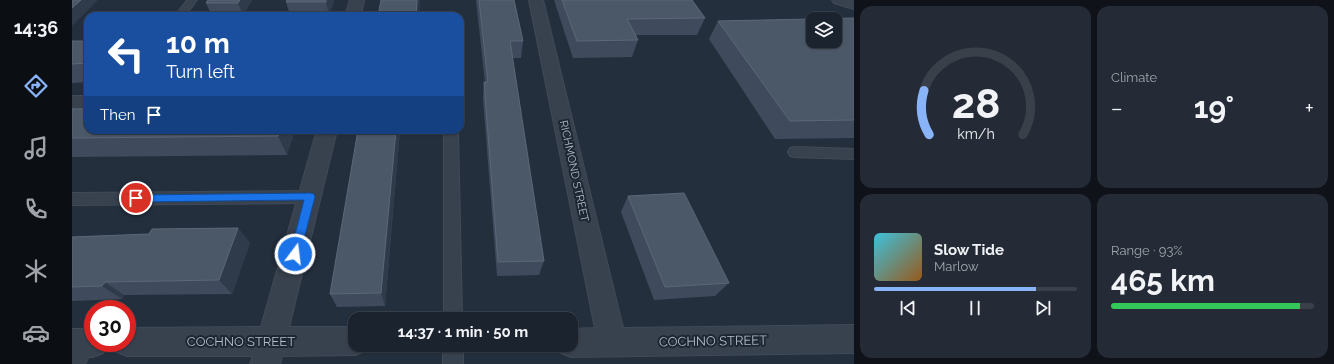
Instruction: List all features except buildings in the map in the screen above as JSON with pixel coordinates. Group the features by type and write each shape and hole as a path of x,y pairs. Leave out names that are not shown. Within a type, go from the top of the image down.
{"street":[{"path":"354,12 357,0"},
{"name":"RICHMOND STREET","path":"536,0 612,343"},
{"path":"839,0 854,5"},
{"path":"72,102 84,102"},
{"path":"269,352 326,134"},
{"name":"COCHNO STREET","path":"578,343 854,339"},
{"name":"COCHNO STREET","path":"136,343 269,352 348,342"}],"lane":[{"path":"183,12 192,0"},
{"path":"451,134 452,312"},
{"path":"795,152 854,154"},
{"path":"72,199 310,197"},
{"path":"453,352 453,364"}],"route":[{"path":"136,198 310,197 295,254"}]}
